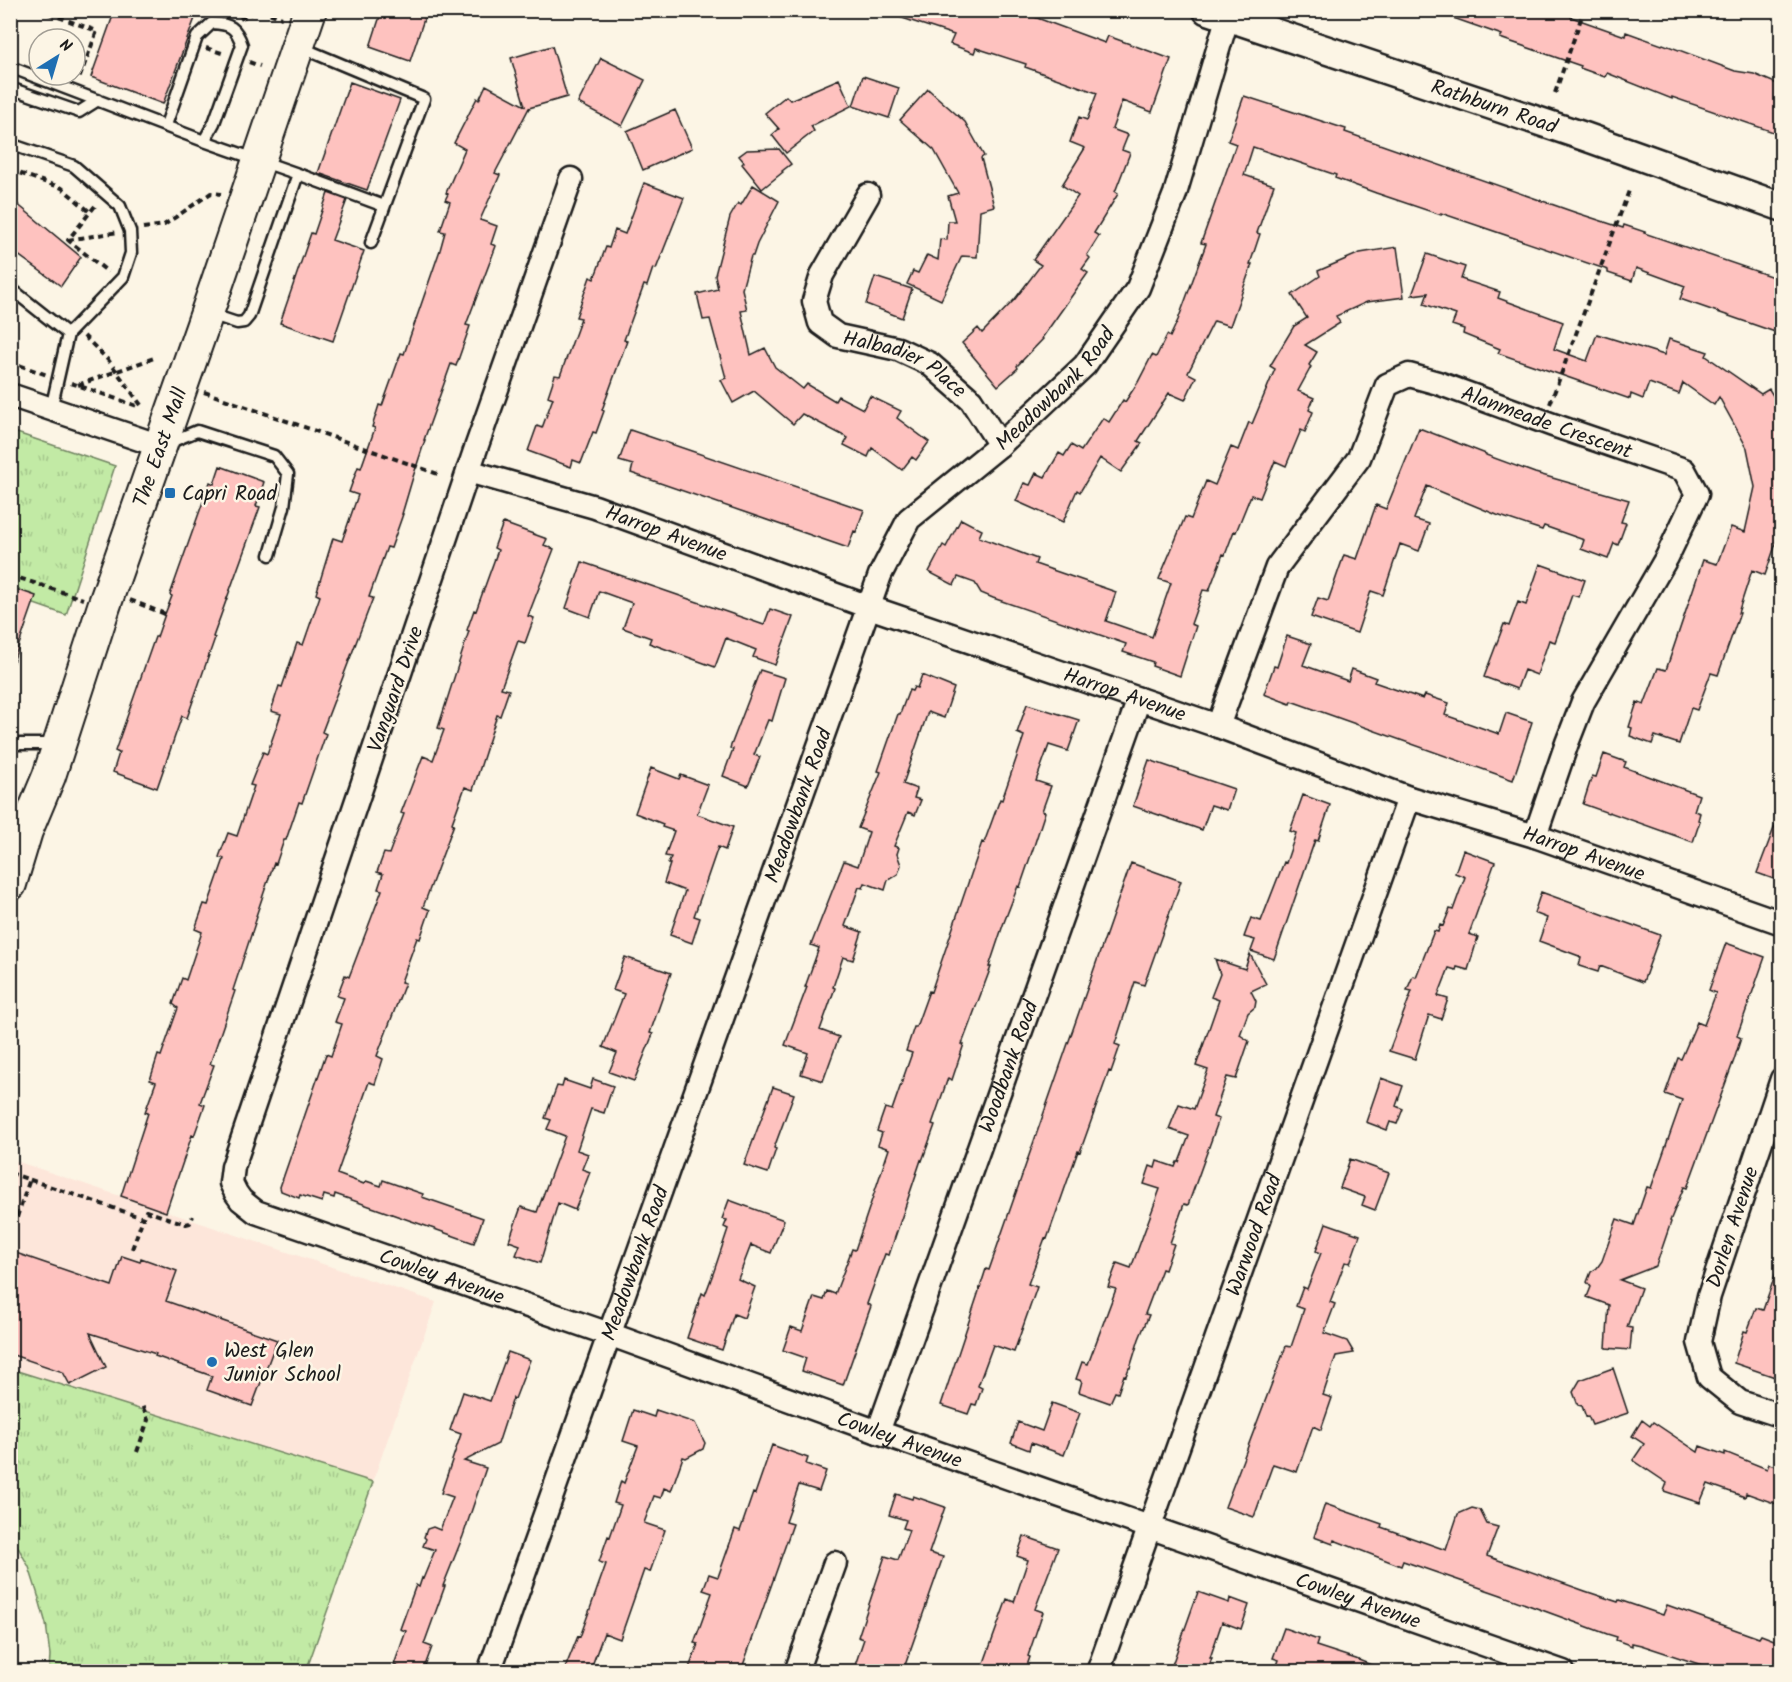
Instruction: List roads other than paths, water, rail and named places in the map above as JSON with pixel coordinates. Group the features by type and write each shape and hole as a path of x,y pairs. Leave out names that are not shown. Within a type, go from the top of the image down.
{"main road":[{"name":"The East Mall","path":"10,884 22,828 49,776 106,599 207,313 310,10"}],"street":[{"name":"Rathburn Road","path":"1217,15 1586,137 1782,207"},
{"name":"Meadowbank Road","path":"489,1671 880,575 909,519 1000,445 1084,365 1138,288 1175,194 1217,15"},
{"name":"Vanguard Drive","path":"241,1200 231,1183 233,1167 468,471 571,179"},
{"name":"Halbadier Place","path":"868,195 822,275 814,302 820,323 838,336 898,349 930,364 971,400 1000,445"},
{"name":"Alanmeade Crescent","path":"1218,726 1277,567 1359,458 1387,386 1409,375 1438,383 1684,470 1697,495 1667,558 1583,702 1535,836"},
{"path":"10,395 160,446"},
{"name":"Harrop Avenue","path":"468,471 595,507 869,607 1218,726 1409,798 1535,836 1782,923"},
{"name":"Woodbank Road","path":"878,1432 1139,699"},
{"name":"Warwood Road","path":"1098,1671 1409,798"},
{"name":"Dorlen Avenue","path":"1782,1078 1709,1296 1699,1342 1709,1377 1740,1402 1782,1416"},
{"name":"Cowley Avenue","path":"241,1200 256,1212 609,1334 878,1432 1563,1671"},
{"path":"796,1671 836,1563"}],"lane":[{"path":"166,125 197,37 212,23 228,24 239,34 242,45 214,123 204,141"},
{"path":"297,46 424,99 371,243"},
{"path":"10,67 384,206"},
{"path":"10,88 79,112 98,100"},
{"path":"10,144 74,166 120,207 130,231 131,253 123,277 72,330 51,409"},
{"path":"207,313 237,323 244,322 249,316 298,174"},
{"path":"10,288 72,330"},
{"path":"160,446 197,431 274,456 288,474 284,507 270,555"},
{"path":"10,748 16,744 60,744"}],"place":[{"name":"Capri Road","path":"170,493"},
{"name":"West Glen Junior School","path":"212,1362"}]}
